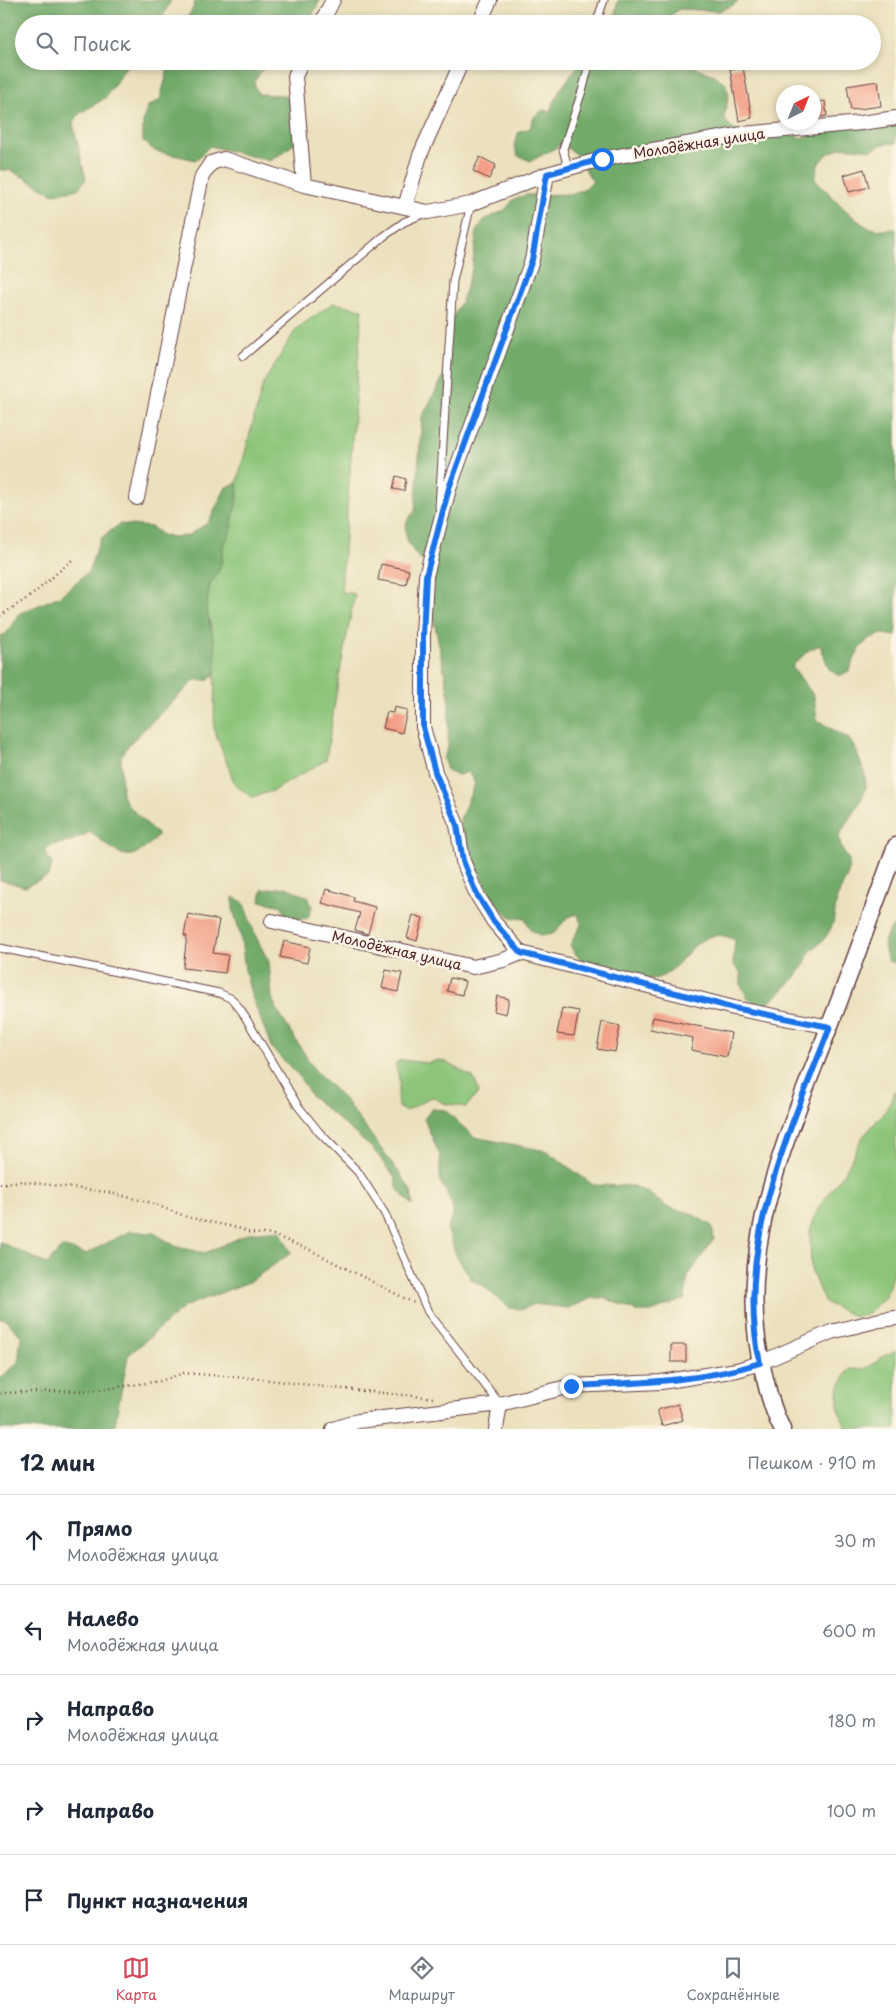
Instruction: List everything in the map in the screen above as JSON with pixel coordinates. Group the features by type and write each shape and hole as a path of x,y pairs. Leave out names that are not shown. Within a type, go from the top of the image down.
{"street":[{"path":"326,15 333,0"},
{"path":"483,15 490,0"},
{"path":"298,70 295,76 304,185"},
{"path":"405,207 420,155 458,70"},
{"name":"Молодёжная улица","path":"428,212 471,204 547,174 602,159 743,134 896,118"},
{"path":"137,498 202,176 211,163 224,159 304,185 428,212"},
{"path":"547,174 532,260 449,488 426,576 423,635 423,727 435,772 457,825 463,861 476,893 494,922 521,953 734,1008 830,1027"},
{"path":"782,1429 775,1415 756,1344 754,1310 758,1240 766,1202 798,1110 896,846"},
{"name":"Молодёжная улица","path":"272,921 474,968 521,953"},
{"path":"333,1429 358,1421 500,1404 571,1386 661,1382 737,1370 760,1363 831,1332 896,1318"},
{"path":"496,1429 500,1404"}],"lane":[{"path":"599,15 604,0"},
{"path":"568,168 563,148 588,70"},
{"path":"437,535 453,281 471,204"},
{"path":"243,356 383,237 404,222 428,212"},
{"path":"0,948 220,992 232,999 258,1037 298,1106 358,1172 385,1214 428,1312 500,1404"}],"path":[{"path":"0,616 32,595 72,560"},
{"path":"0,1184 19,1181 107,1192 148,1202 187,1217 238,1228 250,1233 273,1235 308,1249 403,1296 428,1312"},
{"path":"0,1393 98,1390 160,1381 184,1373 261,1378 441,1399"}],"green space":[{"path":"0,0 171,0 164,15 15,15 15,70 124,70 105,98 79,114 73,124 86,179 78,189 54,194 10,170 0,170"},
{"path":"195,0 320,0 312,15 189,15"},
{"path":"618,0 739,0 732,6 719,11 679,9 671,15 615,15"},
{"path":"168,70 262,70 254,82 258,94 283,95 303,110 296,141 292,146 270,161 210,146 196,160 155,151 143,141 143,119 148,106 160,100"},
{"path":"575,70 702,70 714,75 725,83 729,94 724,118 730,126 741,133 774,129 801,138 824,129 896,125 896,143 883,144 871,150 843,147 829,153 818,165 815,179 862,224 875,229 896,229 896,636 882,634 869,639 859,649 849,671 839,676 829,669 820,645 809,650 792,666 814,696 817,720 849,739 856,750 865,775 866,787 861,801 839,835 841,848 849,860 848,874 837,898 833,924 826,937 809,953 796,977 769,1003 758,1005 748,998 741,986 741,974 733,964 735,940 720,936 709,937 698,943 663,976 651,979 645,979 616,968 592,964 582,960 570,945 581,925 578,914 568,917 553,934 541,936 531,930 525,919 511,917 501,909 492,897 462,839 460,819 475,783 468,772 458,775 447,770 443,758 448,747 449,696 432,610 434,572 413,550 406,536 405,528 407,521 415,511 422,417 446,371 449,325 461,302 472,269 477,230 484,220 505,210 513,200 525,195 569,194 583,190 593,182 574,152 561,145 531,161 518,156 514,145 519,132 530,128 534,117 543,110 549,112 560,90"},
{"path":"333,303 362,309 341,592 355,594 338,682 326,760 273,791 252,797 235,785 214,729 215,646 206,608 210,584 218,573 222,560 223,546 229,535 238,496 237,483 263,384 296,329"},
{"path":"237,483 238,496 229,535 223,546 222,560 218,573 210,584 206,608 215,646 216,671 209,680 195,680 129,744 121,756 122,795 128,805 158,835 148,846 131,855 116,851 90,832 69,842 56,844 44,850 52,864 48,876 25,887 0,880 0,636 6,634 20,613 60,596 88,572 101,538 120,524 152,527 162,535 174,537 187,536 208,523 226,487"},
{"path":"286,887 308,897 312,906 308,918 296,920 286,916 282,906 260,901 262,890"},
{"path":"233,897 243,902 256,937 269,962 272,998 277,1010 314,1069 344,1099 403,1178 411,1191 413,1206 398,1190 395,1178 373,1149 311,1096 299,1076 272,1049 251,994 245,970 240,933 233,909"},
{"path":"896,923 896,963 888,961 884,944 886,936"},
{"path":"402,1060 427,1063 440,1060 446,1062 474,1078 479,1092 466,1107 443,1103 433,1097 405,1111 399,1108 397,1100 399,1077 396,1062"},
{"path":"896,1089 896,1261 886,1296 868,1313 856,1317 824,1302 811,1270 810,1231 818,1208 845,1172 862,1138 886,1110"},
{"path":"432,1109 445,1110 474,1137 547,1151 593,1185 633,1186 647,1192 667,1207 690,1213 712,1226 714,1239 688,1276 685,1299 651,1312 638,1312 604,1298 592,1298 569,1308 534,1304 523,1309 509,1308 482,1285 472,1280 456,1255 447,1228 453,1216 452,1204 440,1181 440,1156 424,1119"},
{"path":"280,1230 291,1253 249,1282 184,1307 128,1356 114,1429 0,1429 0,1378 18,1362 21,1336 6,1320 0,1319 0,1242 47,1264 62,1247 86,1254 130,1231 154,1233 177,1247 205,1253 250,1233"},
{"path":"896,1351 896,1429 848,1429 838,1406 839,1391 845,1376 850,1369 867,1368 885,1355"}],"building":[{"path":"730,70 744,70 752,118 739,121"},
{"path":"878,81 881,106 851,110 847,86"},
{"path":"825,101 827,116 821,117 821,102"},
{"path":"480,157 496,165 489,179 473,171"},
{"path":"864,169 869,187 849,192 844,175"},
{"path":"396,476 406,479 404,491 393,489"},
{"path":"381,564 409,570 406,585 378,580"},
{"path":"394,707 407,710 402,733 383,728 387,712 393,713"},
{"path":"326,889 354,897 353,901 375,907 368,934 355,930 360,913 322,903"},
{"path":"188,914 219,920 213,953 228,955 225,973 183,968 187,936 184,936"},
{"path":"413,915 423,918 417,941 407,938"},
{"path":"284,941 310,947 307,963 280,957"},
{"path":"386,970 402,973 398,992 382,988"},
{"path":"450,978 465,981 462,995 447,991"},
{"path":"497,996 509,999 506,1014 494,1011"},
{"path":"562,1008 579,1011 574,1036 557,1034"},
{"path":"653,1017 731,1033 727,1057 691,1050 693,1038 650,1029"},
{"path":"602,1022 620,1026 615,1052 597,1049"},
{"path":"671,1345 686,1345 686,1362 671,1362"},
{"path":"678,1404 683,1420 662,1426 657,1410"}],"route":[{"path":"571,1386 661,1382 737,1370 760,1363 756,1344 754,1310 754,1274 758,1240 766,1202 798,1110 830,1027 734,1008 521,953 494,922 476,893 463,861 457,825 435,772 423,727 423,635 426,576 449,488 478,414 532,260 547,174 602,159"}]}
